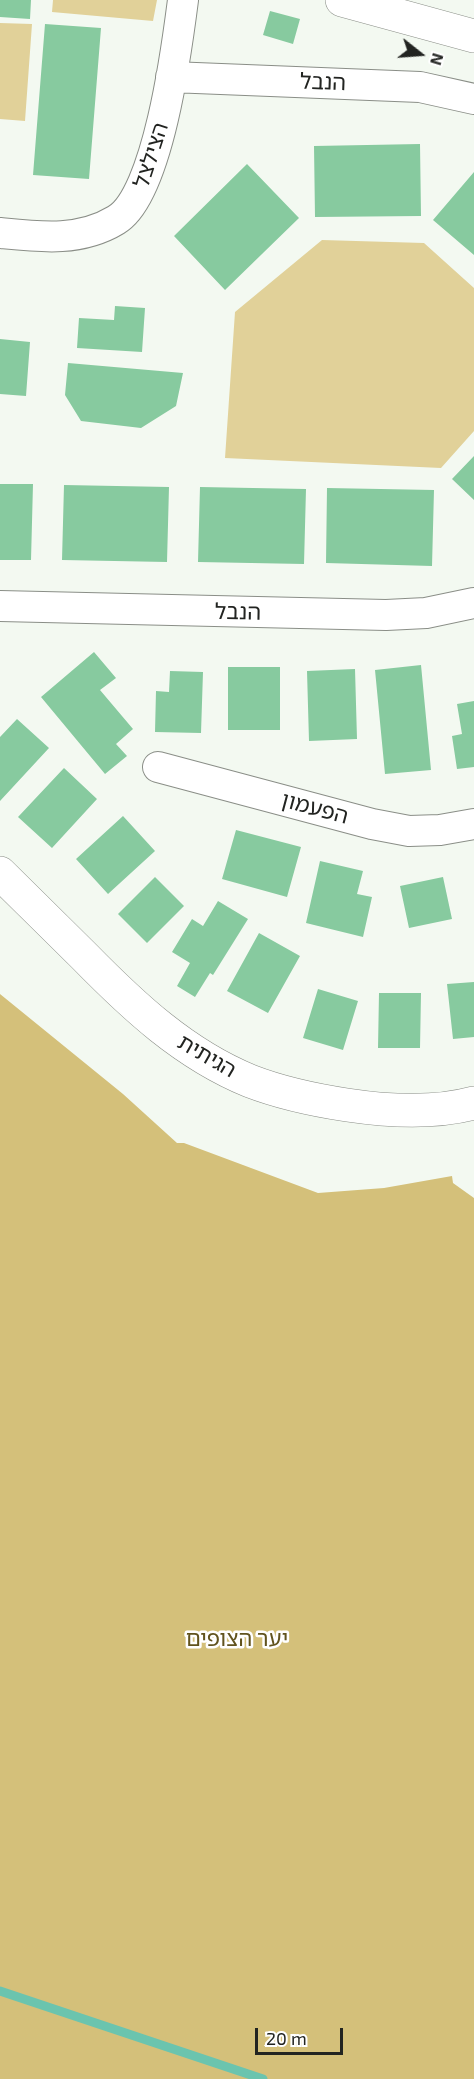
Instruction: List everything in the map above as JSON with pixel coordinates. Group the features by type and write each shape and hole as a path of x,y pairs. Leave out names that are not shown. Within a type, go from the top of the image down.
{"street":[{"name":"הצילצל","path":"0,233 54,238 86,233 118,220 136,199 163,119 183,0"},
{"path":"342,0 474,36"},
{"name":"הנבל","path":"171,77 420,87 474,99"},
{"name":"הנבל","path":"0,606 386,615 426,614 474,603"},
{"name":"הפעמון","path":"158,767 372,824 409,831 440,830 474,825"},
{"name":"הגיתית","path":"0,873 137,1008 183,1045 250,1081 282,1092 325,1102 364,1107 429,1109 474,1102"}],"shaded area":[{"path":"53,0 157,0 153,21 52,12"},
{"path":"0,23 32,24 25,121 0,119"},
{"path":"322,240 424,243 474,288 474,431 441,468 225,458 235,312"}],"green space":[{"name":"יער הצופים","path":"0,994 123,1094 177,1143 184,1143 318,1193 384,1188 452,1176 453,1183 474,1198 474,2079 0,2079"}],"building":[{"path":"0,0 31,0 30,19 0,17"},
{"path":"270,11 300,19 293,44 263,35"},
{"path":"45,24 101,28 89,179 33,175"},
{"path":"420,144 421,216 315,217 314,146"},
{"path":"247,164 299,218 225,290 174,236"},
{"path":"474,172 474,255 433,220"},
{"path":"115,306 145,308 142,352 77,348 79,318 114,320"},
{"path":"0,339 30,342 26,396 0,394"},
{"path":"68,363 183,373 176,406 141,428 81,421 65,395"},
{"path":"474,456 474,500 452,479"},
{"path":"0,484 33,484 31,560 0,560"},
{"path":"64,485 169,487 167,562 62,560"},
{"path":"200,487 306,489 304,564 198,562"},
{"path":"327,488 434,490 432,566 326,563"},
{"path":"94,652 116,678 100,690 133,729 116,744 127,756 105,774 41,697"},
{"path":"421,665 431,770 385,774 375,670"},
{"path":"228,667 280,667 280,730 228,730"},
{"path":"355,669 357,739 309,741 307,671"},
{"path":"170,671 203,672 201,733 155,732 156,691 169,692"},
{"path":"474,701 474,767 457,769 452,736 462,734 457,704"},
{"path":"17,719 49,748 0,801 0,737"},
{"path":"64,768 97,799 52,848 18,817"},
{"path":"123,816 155,851 108,894 76,859"},
{"path":"236,830 301,847 287,897 222,879"},
{"path":"320,861 363,871 357,894 372,897 363,937 306,923"},
{"path":"155,877 184,906 147,943 118,914"},
{"path":"443,877 452,919 409,928 400,886"},
{"path":"218,901 248,919 213,975 210,973 195,997 177,986 190,963 172,952 192,919 203,926"},
{"path":"259,933 300,956 268,1013 227,991"},
{"path":"474,982 474,1037 453,1039 447,984"},
{"path":"318,989 358,1001 343,1050 303,1038"},
{"path":"379,993 421,993 420,1048 378,1048"}],"waterway":[{"path":"0,1991 263,2079"}]}
